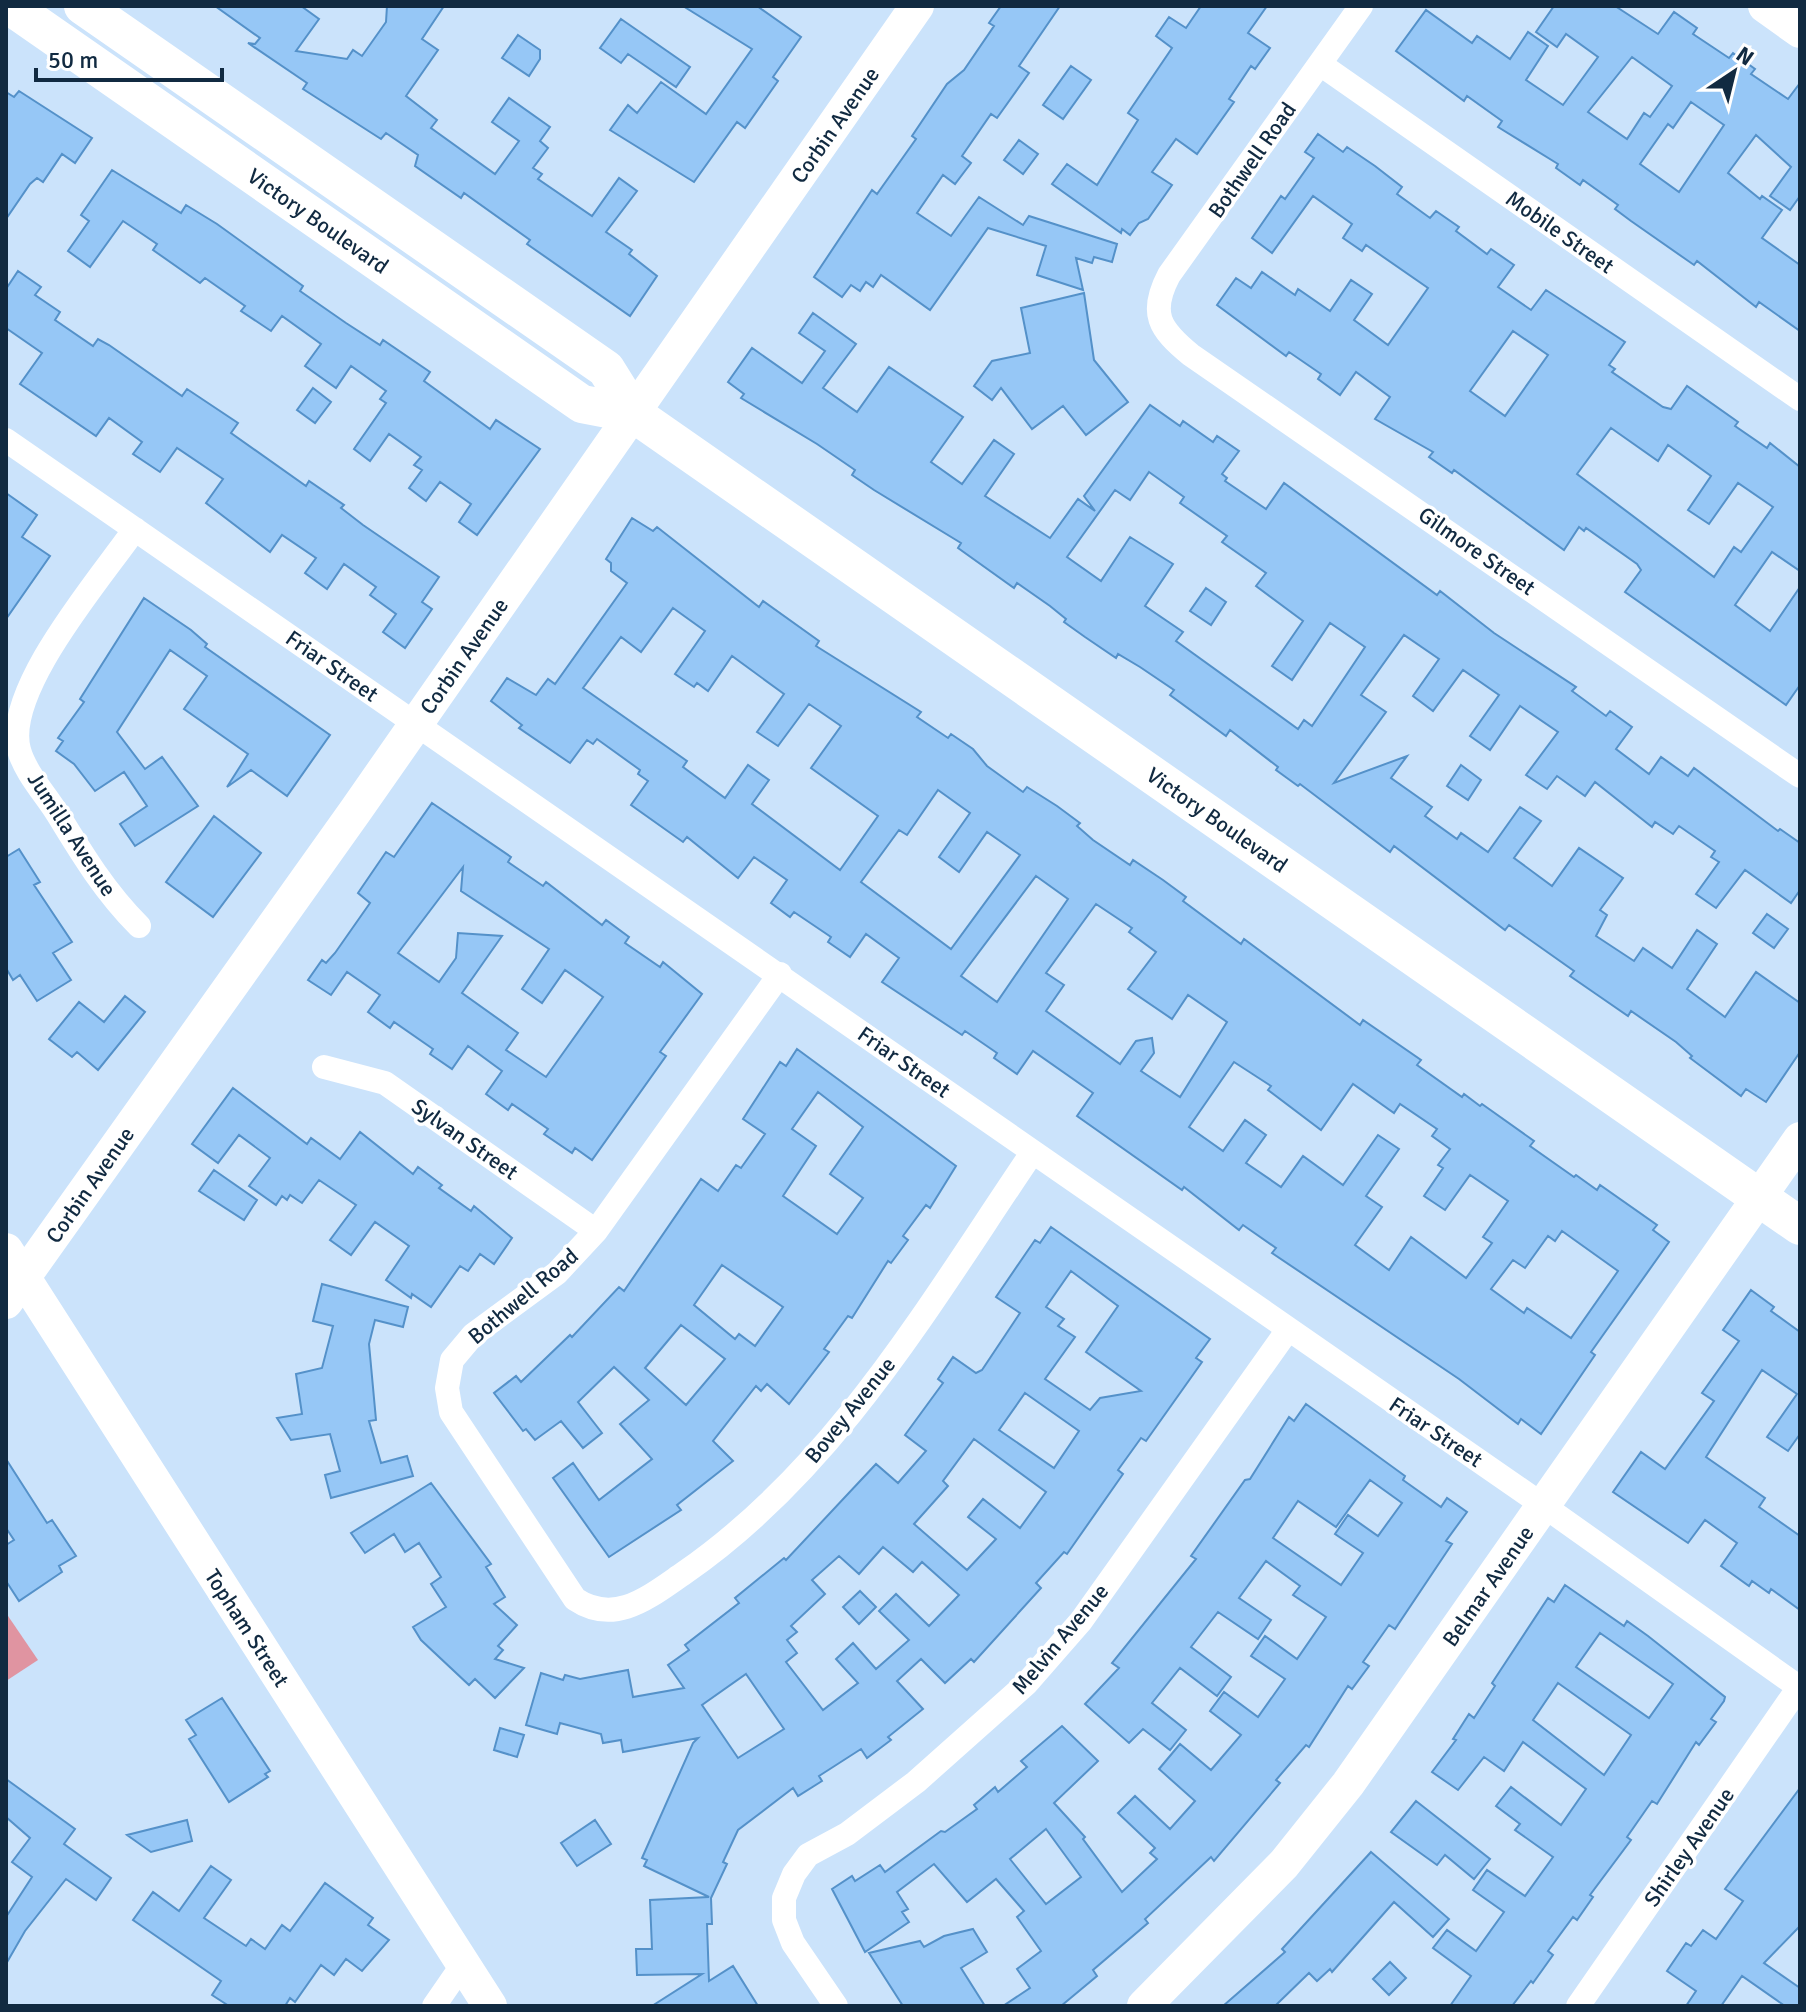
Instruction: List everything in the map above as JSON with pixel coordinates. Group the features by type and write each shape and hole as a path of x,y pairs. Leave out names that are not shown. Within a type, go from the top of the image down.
{"main road":[{"name":"Victory Boulevard","path":"10,6 582,404 634,414"},
{"name":"Victory Boulevard","path":"83,6 606,369 634,414 1800,1226"},
{"name":"Corbin Avenue","path":"12,1276 416,724 917,6"},
{"path":"1765,6 1800,31"},
{"name":"Belmar Avenue","path":"1144,2006 1266,1884 1348,1784 1800,1139"},
{"name":"Topham Street","path":"12,1276 490,2006"}],"street":[{"name":"Bothwell Road","path":"1159,320 1159,295 1169,275 1361,6"},
{"name":"Mobile Street","path":"1320,64 1800,399"},
{"name":"Gilmore Street","path":"1159,320 1170,338 1191,355 1800,776"},
{"name":"Friar Street","path":"6,440 780,974 1800,1688"},
{"name":"Jumilla Avenue","path":"135,529 36,671 16,725 20,752 93,873 114,901 139,926"},
{"name":"Bothwell Road","path":"613,1611 592,1610 575,1599 451,1412 447,1388 452,1360 473,1335 557,1273 596,1231 780,974"},
{"name":"Sylvan Street","path":"324,1067 385,1083 596,1231"},
{"name":"Bovey Avenue","path":"613,1611 647,1599 721,1547 788,1485 837,1432 876,1383 1032,1153"},
{"name":"Melvin Avenue","path":"836,2006 793,1943 784,1920 784,1898 794,1874 808,1855 847,1834 916,1782 1026,1684 1081,1621 1287,1331"},
{"name":"Shirley Avenue","path":"1578,2006 1800,1688"},
{"path":"434,2006 463,1964"}],"shaded area":[{"path":"6,1613 38,1660 6,1681"}],"building":[{"path":"215,6 301,6 319,19 296,51 347,59 353,50 362,56 386,22 387,6 444,6 422,39 438,50 406,96 437,120 431,128 495,174 519,141 492,122 509,98 550,127 540,141 548,148 533,168 542,174 538,179 592,216 619,178 637,191 606,232 632,250 629,254 657,276 630,316 527,244 530,240 464,193 461,198 415,166 418,155 386,133 381,139 303,89 307,83 248,43 255,44 260,38"},
{"path":"683,6 757,6 801,37 773,77 778,81 745,128 737,122 694,182 610,130 628,105 637,113 661,82 706,114 752,49"},
{"path":"1001,6 1060,6 1019,66 1029,73 997,118 991,114 962,156 971,163 955,184 943,175 917,213 951,236 979,197 1023,225 1029,216 1117,244 1112,262 1094,257 1092,263 1076,258 1083,290 1037,275 1046,246 988,228 930,310 881,275 873,287 866,282 860,291 851,285 842,297 814,277 872,190 877,194 916,139 912,136 947,84 964,70 994,26 989,23"},
{"path":"1201,6 1267,6 1248,33 1270,48 1255,69 1251,66 1229,99 1234,102 1197,154 1176,139 1152,172 1172,185 1148,219 1139,223 1130,235 1122,229 1121,233 1052,184 1067,164 1097,185 1138,120 1128,113 1172,48 1156,36 1169,17 1186,28"},
{"path":"1554,6 1615,6 1658,34 1674,12 1697,28 1693,34 1729,58 1733,53 1755,69 1751,74 1788,99 1800,83 1800,196 1790,210 1770,196 1791,167 1756,135 1728,173 1760,199 1762,196 1782,210 1762,238 1800,265 1800,331 1759,302 1756,307 1697,261 1694,265 1615,209 1618,205 1583,180 1580,185 1556,168 1558,164 1498,127 1502,121 1467,96 1464,101 1396,51 1426,10 1472,43 1477,36 1510,59 1528,32 1548,46 1526,80 1563,105 1598,57 1566,34 1557,47 1536,32","holes":["1632,57 1672,86 1650,117 1644,113 1627,139 1588,112","1691,102 1724,125 1679,192 1640,164 1668,124 1673,128"]},
{"path":"621,19 690,67 676,87 628,54 621,63 600,48"},
{"path":"518,35 540,50 540,59 529,76 502,58"},
{"path":"1071,66 1091,80 1063,119 1043,105"},
{"path":"19,91 92,138 75,163 62,154 43,182 37,178 30,184 6,219 6,92 14,97"},
{"path":"1318,134 1343,152 1347,147 1402,187 1397,194 1430,218 1436,211 1459,227 1456,231 1487,254 1491,249 1514,265 1498,287 1531,310 1546,290 1625,342 1609,365 1615,369 1612,372 1663,407 1671,409 1687,386 1738,422 1735,426 1767,448 1770,443 1800,467 1800,571 1772,552 1735,605 1770,631 1800,587 1800,685 1786,705 1625,592 1641,570 1586,528 1584,531 1579,527 1564,550 1454,470 1452,473 1429,457 1433,452 1375,419 1390,397 1356,372 1340,395 1318,379 1321,374 1289,352 1286,356 1217,305 1236,278 1251,288 1262,272 1295,295 1298,289 1330,311 1351,280 1372,294 1354,320 1388,345 1428,288 1366,245 1362,251 1343,238 1352,224 1313,196 1272,253 1252,238 1281,196 1285,199 1314,158 1305,152","holes":["1513,331 1548,355 1505,416 1470,391","1611,428 1658,461 1668,445 1711,476 1688,510 1709,524 1738,483 1773,507 1741,552 1734,547 1714,577 1577,474"]},
{"path":"1019,140 1038,154 1023,174 1004,160"},
{"path":"112,170 181,213 186,205 217,224 303,286 300,291 346,323 380,345 383,340 430,372 424,381 490,429 496,420 540,449 477,535 459,522 471,504 440,482 426,501 409,488 422,470 414,465 421,457 389,434 370,461 354,449 386,403 380,399 386,391 351,366 336,388 305,366 321,344 282,316 271,331 241,311 245,306 205,278 200,283 153,250 157,244 123,221 90,267 68,251 89,221 81,215"},
{"path":"18,271 41,287 35,295 60,312 55,320 93,346 98,339 109,345 182,396 187,389 238,423 231,433 306,486 309,481 344,505 341,508 363,525 439,577 422,602 432,609 405,648 383,632 396,614 370,595 376,587 344,564 327,589 305,573 316,558 282,535 270,552 206,503 223,479 177,448 160,472 133,454 142,442 109,418 96,436 20,384 42,353 6,328 6,289"},
{"path":"1084,293 1094,360 1128,402 1086,435 1063,406 1032,429 1001,388 992,400 974,386 992,361 1030,353 1021,308"},
{"path":"813,313 856,344 823,388 857,412 889,367 963,417 931,462 962,484 994,440 1014,454 985,496 1050,538 1078,499 1095,511 1084,496 1150,405 1180,426 1183,421 1213,442 1217,436 1239,451 1222,474 1227,478 1225,481 1266,509 1284,483 1437,595 1440,591 1494,633 1576,687 1572,691 1606,716 1610,711 1632,727 1616,749 1649,774 1661,757 1688,776 1694,768 1778,831 1780,829 1800,843 1800,890 1791,903 1745,870 1716,908 1696,894 1719,862 1711,857 1715,851 1679,826 1673,834 1655,822 1652,827 1595,782 1585,796 1557,776 1547,789 1526,775 1558,732 1520,706 1490,750 1470,736 1499,695 1463,670 1433,711 1413,696 1439,659 1404,635 1361,695 1386,712 1334,783 1407,756 1391,778 1432,807 1425,816 1457,839 1461,833 1488,852 1520,807 1541,821 1514,858 1552,886 1579,848 1623,878 1600,910 1607,915 1596,936 1634,961 1643,948 1672,968 1697,930 1717,944 1687,989 1725,1017 1756,972 1800,1003 1800,1052 1766,1102 1746,1089 1741,1096 1690,1058 1692,1056 1676,1042 1631,1011 1628,1016 1570,976 1574,971 1509,925 1505,930 1394,846 1390,852 1300,784 1298,786 1276,770 1278,767 1230,730 1226,736 1170,695 1174,690 1118,654 1116,658 1064,622 1066,619 1017,583 1014,588 958,548 961,543 874,490 852,475 855,470 741,398 744,394 728,382 752,348 802,383 825,351 799,333","holes":["1149,472 1184,497 1180,503 1227,536 1222,542 1266,573 1256,586 1303,621 1272,666 1292,680 1330,623 1365,647 1312,726 1304,720 1298,729 1176,641 1183,632 1145,606 1173,564 1130,537 1101,581 1067,557 1115,490 1130,500"]},
{"path":"313,388 331,402 315,423 297,410"},
{"path":"6,493 37,515 22,537 50,556 6,619"},
{"path":"632,518 653,531 657,527 759,607 763,601 819,641 816,646 921,712 917,717 948,738 951,734 973,749 987,766 1023,792 1027,787 1057,806 1080,823 1077,826 1093,840 1130,865 1133,860 1163,880 1186,897 1183,901 1241,944 1244,939 1360,1025 1363,1020 1421,1060 1417,1065 1462,1097 1464,1094 1480,1106 1482,1104 1534,1141 1530,1146 1574,1177 1576,1175 1597,1190 1600,1185 1657,1225 1653,1230 1669,1242 1591,1352 1595,1355 1541,1434 1521,1419 1518,1424 1459,1379 1272,1253 1276,1248 1243,1225 1239,1230 1184,1187 1182,1190 1077,1116 1093,1093 1033,1051 1017,1074 994,1058 997,1053 965,1031 962,1035 882,982 899,958 866,934 850,957 828,942 831,937 794,912 790,917 771,903 787,880 754,857 738,878 687,837 683,842 631,805 648,781 638,774 640,770 597,739 593,744 587,740 570,763 519,728 522,725 491,701 507,678 536,695 548,679 555,684 627,583 611,571 611,563 606,559","holes":["673,608 705,631 675,674 694,687 697,683 708,691 732,656 784,694 757,732 778,746 809,704 841,726 811,768 878,816 840,870 752,804 769,780 748,765 725,798 683,767 687,761 583,688 621,637 641,652","938,790 970,813 939,857 959,872 987,832 1020,855 951,949 861,882 899,830 907,835","1036,876 1068,899 997,1002 961,976","1096,904 1132,928 1129,932 1156,952 1128,989 1172,1019 1188,995 1227,1022 1180,1097 1141,1071 1154,1053 1152,1038 1136,1041 1120,1064 1046,1011 1064,985 1046,973","1234,1062 1271,1086 1268,1090 1321,1130 1353,1084 1394,1113 1400,1104 1437,1129 1432,1136 1450,1149 1438,1165 1443,1168 1424,1196 1445,1210 1470,1175 1508,1201 1483,1237 1492,1243 1466,1278 1411,1237 1389,1270 1355,1245 1382,1207 1366,1196 1399,1149 1378,1135 1343,1185 1303,1156 1281,1187 1246,1163 1266,1135 1245,1120 1223,1151 1189,1127","1562,1231 1618,1271 1571,1338 1527,1308 1524,1313 1491,1289 1513,1260 1525,1268 1548,1236 1555,1241"]},
{"path":"1206,588 1226,602 1211,625 1190,611"},
{"path":"144,598 191,630 207,644 205,647 330,735 287,796 251,770 227,787 248,754 184,709 207,676 170,650 117,732 145,769 162,757 198,806 135,846 120,824 147,806 124,772 95,791 74,764 56,751 63,741 58,738 84,702 80,699"},
{"path":"1461,765 1481,780 1468,800 1447,786"},
{"path":"432,803 511,857 508,862 543,886 546,882 602,925 606,920 629,937 625,943 660,967 663,962 702,994 660,1052 666,1056 592,1160 575,1148 572,1153 544,1134 548,1129 512,1104 508,1110 486,1094 502,1071 468,1046 452,1069 430,1054 433,1049 394,1022 390,1028 368,1012 380,995 347,972 331,995 308,980 322,960 326,963 335,953 370,903 358,893 386,852 394,857","holes":["463,867 461,891 549,949 522,989 542,1003 565,970 603,997 546,1077 506,1050 518,1033 462,993 502,936 458,933 456,958 439,982 398,953"]},
{"path":"214,816 261,853 213,917 166,882"},
{"path":"19,849 40,882 34,885 72,942 53,953 71,980 37,1001 20,975 13,980 6,968 6,857"},
{"path":"1767,914 1788,929 1774,948 1753,933"},
{"path":"125,996 145,1012 98,1070 77,1052 72,1057 49,1039 79,1002 104,1022"},
{"path":"797,1049 956,1166 930,1208 926,1205 903,1236 908,1240 891,1263 888,1261 852,1318 848,1316 824,1349 829,1352 789,1404 767,1384 761,1391 756,1386 713,1441 733,1461 677,1505 681,1510 609,1557 553,1478 573,1463 599,1500 652,1459 620,1424 649,1400 614,1367 578,1402 602,1433 583,1448 561,1421 535,1440 526,1429 523,1431 494,1393 516,1376 521,1382 570,1335 572,1337 619,1287 624,1291 701,1179 718,1191 736,1165 741,1168 765,1134 743,1119 780,1062 786,1066","holes":["818,1092 863,1127 830,1174 863,1198 837,1234 783,1196 816,1146 792,1129","722,1265 783,1307 755,1346 739,1334 735,1339 694,1305","681,1325 725,1359 686,1405 645,1368"]},
{"path":"233,1088 307,1144 311,1138 340,1159 360,1132 413,1174 418,1167 442,1185 439,1188 471,1211 474,1206 512,1238 494,1264 480,1254 468,1271 460,1266 431,1307 412,1294 411,1298 386,1280 409,1246 375,1222 351,1255 330,1240 356,1205 319,1180 302,1203 290,1195 287,1200 282,1196 276,1205 249,1186 270,1158 239,1135 218,1163 192,1144"},
{"path":"214,1170 257,1200 244,1220 199,1191"},
{"path":"1051,1227 1210,1339 1196,1358 1202,1362 1146,1441 1141,1438 1118,1470 1123,1474 1067,1554 1064,1552 1036,1583 1041,1588 974,1662 971,1659 945,1683 921,1659 897,1681 923,1709 888,1737 891,1740 867,1758 861,1749 819,1776 822,1781 798,1796 793,1788 738,1830 711,1898 712,1924 707,1924 709,1981 733,1966 758,2006 652,2006 702,1974 637,1975 636,1949 652,1949 650,1900 709,1897 644,1866 647,1860 642,1858 693,1743 698,1738 623,1752 621,1740 603,1743 601,1734 560,1723 557,1734 526,1725 541,1673 563,1680 565,1675 580,1679 628,1670 633,1697 684,1688 668,1665 689,1650 685,1645 739,1603 735,1598 784,1558 786,1560 876,1464 898,1483 926,1451 905,1435 943,1383 938,1379 953,1357 976,1373 982,1370 1020,1313 996,1297 1035,1240 1040,1243","holes":["1071,1271 1118,1306 1086,1352 1141,1391 1100,1398 1090,1410 1045,1379 1075,1337 1058,1326 1064,1319 1046,1307","1025,1393 1079,1431 1054,1468 999,1430","974,1439 1046,1492 1020,1528 983,1499 968,1517 996,1539 967,1570 914,1524 948,1486 943,1481","883,1547 913,1572 922,1562 959,1595 929,1626 896,1594 879,1611 909,1640 876,1669 853,1643 836,1659 858,1683 823,1710 786,1662 797,1653 787,1640 797,1632 791,1626 825,1594 812,1580 839,1556 859,1574","746,1674 784,1729 738,1758 702,1705"]},
{"path":"322,1284 408,1307 403,1327 375,1320 369,1344 376,1420 369,1421 381,1463 407,1456 413,1476 331,1498 325,1475 340,1471 330,1434 291,1440 277,1418 302,1414 296,1374 322,1368 333,1326 313,1321"},
{"path":"1751,1290 1774,1307 1771,1311 1800,1332 1800,1434 1788,1451 1767,1437 1797,1394 1762,1370 1706,1457 1765,1498 1759,1507 1800,1536 1800,1610 1771,1589 1769,1593 1752,1581 1749,1586 1721,1566 1737,1543 1705,1520 1688,1543 1613,1492 1641,1452 1665,1469 1714,1401 1702,1393 1739,1341 1723,1330"},
{"path":"1306,1404 1405,1476 1403,1480 1441,1507 1447,1498 1467,1512 1446,1541 1452,1544 1395,1629 1389,1625 1363,1662 1369,1666 1352,1689 1348,1686 1309,1747 1306,1745 1276,1780 1280,1783 1214,1861 1211,1857 1145,1919 1148,1923 1093,1970 1097,1976 1061,2006 1003,2006 1030,1988 1017,1969 1041,1951 1017,1917 1024,1911 996,1879 967,1902 934,1864 897,1892 908,1909 902,1912 909,1922 865,1952 832,1889 852,1876 855,1881 880,1865 885,1872 941,1831 945,1832 977,1809 974,1805 995,1787 998,1792 1027,1767 1021,1761 1062,1726 1098,1761 1054,1803 1085,1837 1083,1839 1122,1892 1157,1859 1150,1853 1155,1848 1118,1813 1135,1796 1170,1829 1195,1801 1159,1769 1180,1744 1211,1770 1241,1735 1210,1711 1224,1692 1258,1717 1285,1679 1251,1656 1265,1636 1297,1659 1326,1617 1293,1595 1300,1586 1266,1561 1239,1598 1271,1620 1258,1639 1218,1612 1191,1647 1231,1677 1217,1696 1180,1668 1152,1703 1186,1730 1170,1750 1143,1729 1129,1743 1085,1704 1119,1668 1112,1663 1196,1559 1191,1556 1245,1480 1250,1479 1289,1417 1294,1421","holes":["1370,1480 1402,1503 1378,1536 1348,1515 1335,1534 1363,1553 1341,1585 1273,1538 1298,1501 1336,1527","1046,1829 1081,1877 1046,1904 1010,1859"]},
{"path":"6,1459 47,1523 52,1520 76,1556 59,1566 62,1572 19,1601 6,1581 6,1545 14,1540 6,1528"},
{"path":"431,1483 491,1564 486,1567 505,1597 494,1604 517,1625 498,1646 503,1650 495,1659 524,1668 495,1698 475,1679 469,1685 421,1640 413,1627 446,1607 431,1584 441,1577 419,1543 405,1552 394,1534 365,1553 351,1533"},
{"path":"1565,1585 1624,1626 1627,1621 1725,1697 1724,1701 1711,1719 1716,1722 1699,1745 1696,1742 1657,1804 1652,1801 1627,1837 1631,1840 1590,1895 1593,1897 1577,1920 1573,1917 1548,1951 1553,1955 1533,1983 1531,1981 1512,2006 1450,2006 1471,1976 1433,1948 1447,1930 1476,1951 1504,1912 1473,1890 1487,1870 1525,1896 1553,1857 1515,1830 1520,1824 1496,1806 1511,1787 1561,1825 1586,1789 1523,1742 1504,1771 1484,1757 1458,1790 1432,1772 1456,1740 1453,1739 1469,1714 1474,1718 1495,1686 1492,1683 1548,1598 1554,1602","holes":["1600,1633 1673,1684 1649,1718 1576,1667","1558,1683 1631,1735 1604,1775 1533,1720"]},
{"path":"860,1591 876,1607 859,1624 843,1607"},
{"path":"222,1698 270,1771 265,1774 268,1777 229,1802 189,1739 196,1735 186,1720"},
{"path":"500,1728 524,1735 517,1757 494,1750"},
{"path":"6,1779 75,1829 64,1844 111,1878 96,1900 66,1879 25,1931 6,1964 6,1917 32,1877 12,1862 30,1838 6,1817"},
{"path":"1800,1788 1800,1926 1764,1963 1800,1988 1800,2006 1785,2006 1742,1976 1721,2006 1686,2006 1696,1991 1667,1971 1686,1943 1691,1946 1703,1930 1716,1939 1743,1901 1725,1889"},
{"path":"1416,1801 1490,1859 1474,1879 1445,1855 1437,1865 1391,1832"},
{"path":"187,1820 192,1841 151,1852 127,1835"},
{"path":"595,1820 611,1844 577,1866 561,1843"},
{"path":"1371,1852 1449,1919 1433,1937 1394,1902 1332,1972 1330,1969 1317,1981 1309,1973 1275,2006 1223,2006 1285,1952 1282,1949"},
{"path":"211,1866 231,1880 204,1918 246,1946 251,1939 265,1949 282,1925 290,1931 325,1883 373,1918 368,1925 389,1940 362,1971 346,1959 334,1975 321,1965 295,2002 290,1998 285,2006 229,2006 212,1995 221,1981 133,1920 153,1892 179,1911"},
{"path":"973,1929 987,1952 961,1968 985,2006 903,2006 869,1953 920,1941 924,1947 944,1936"},
{"path":"1390,1962 1406,1978 1389,1995 1373,1979"}]}
